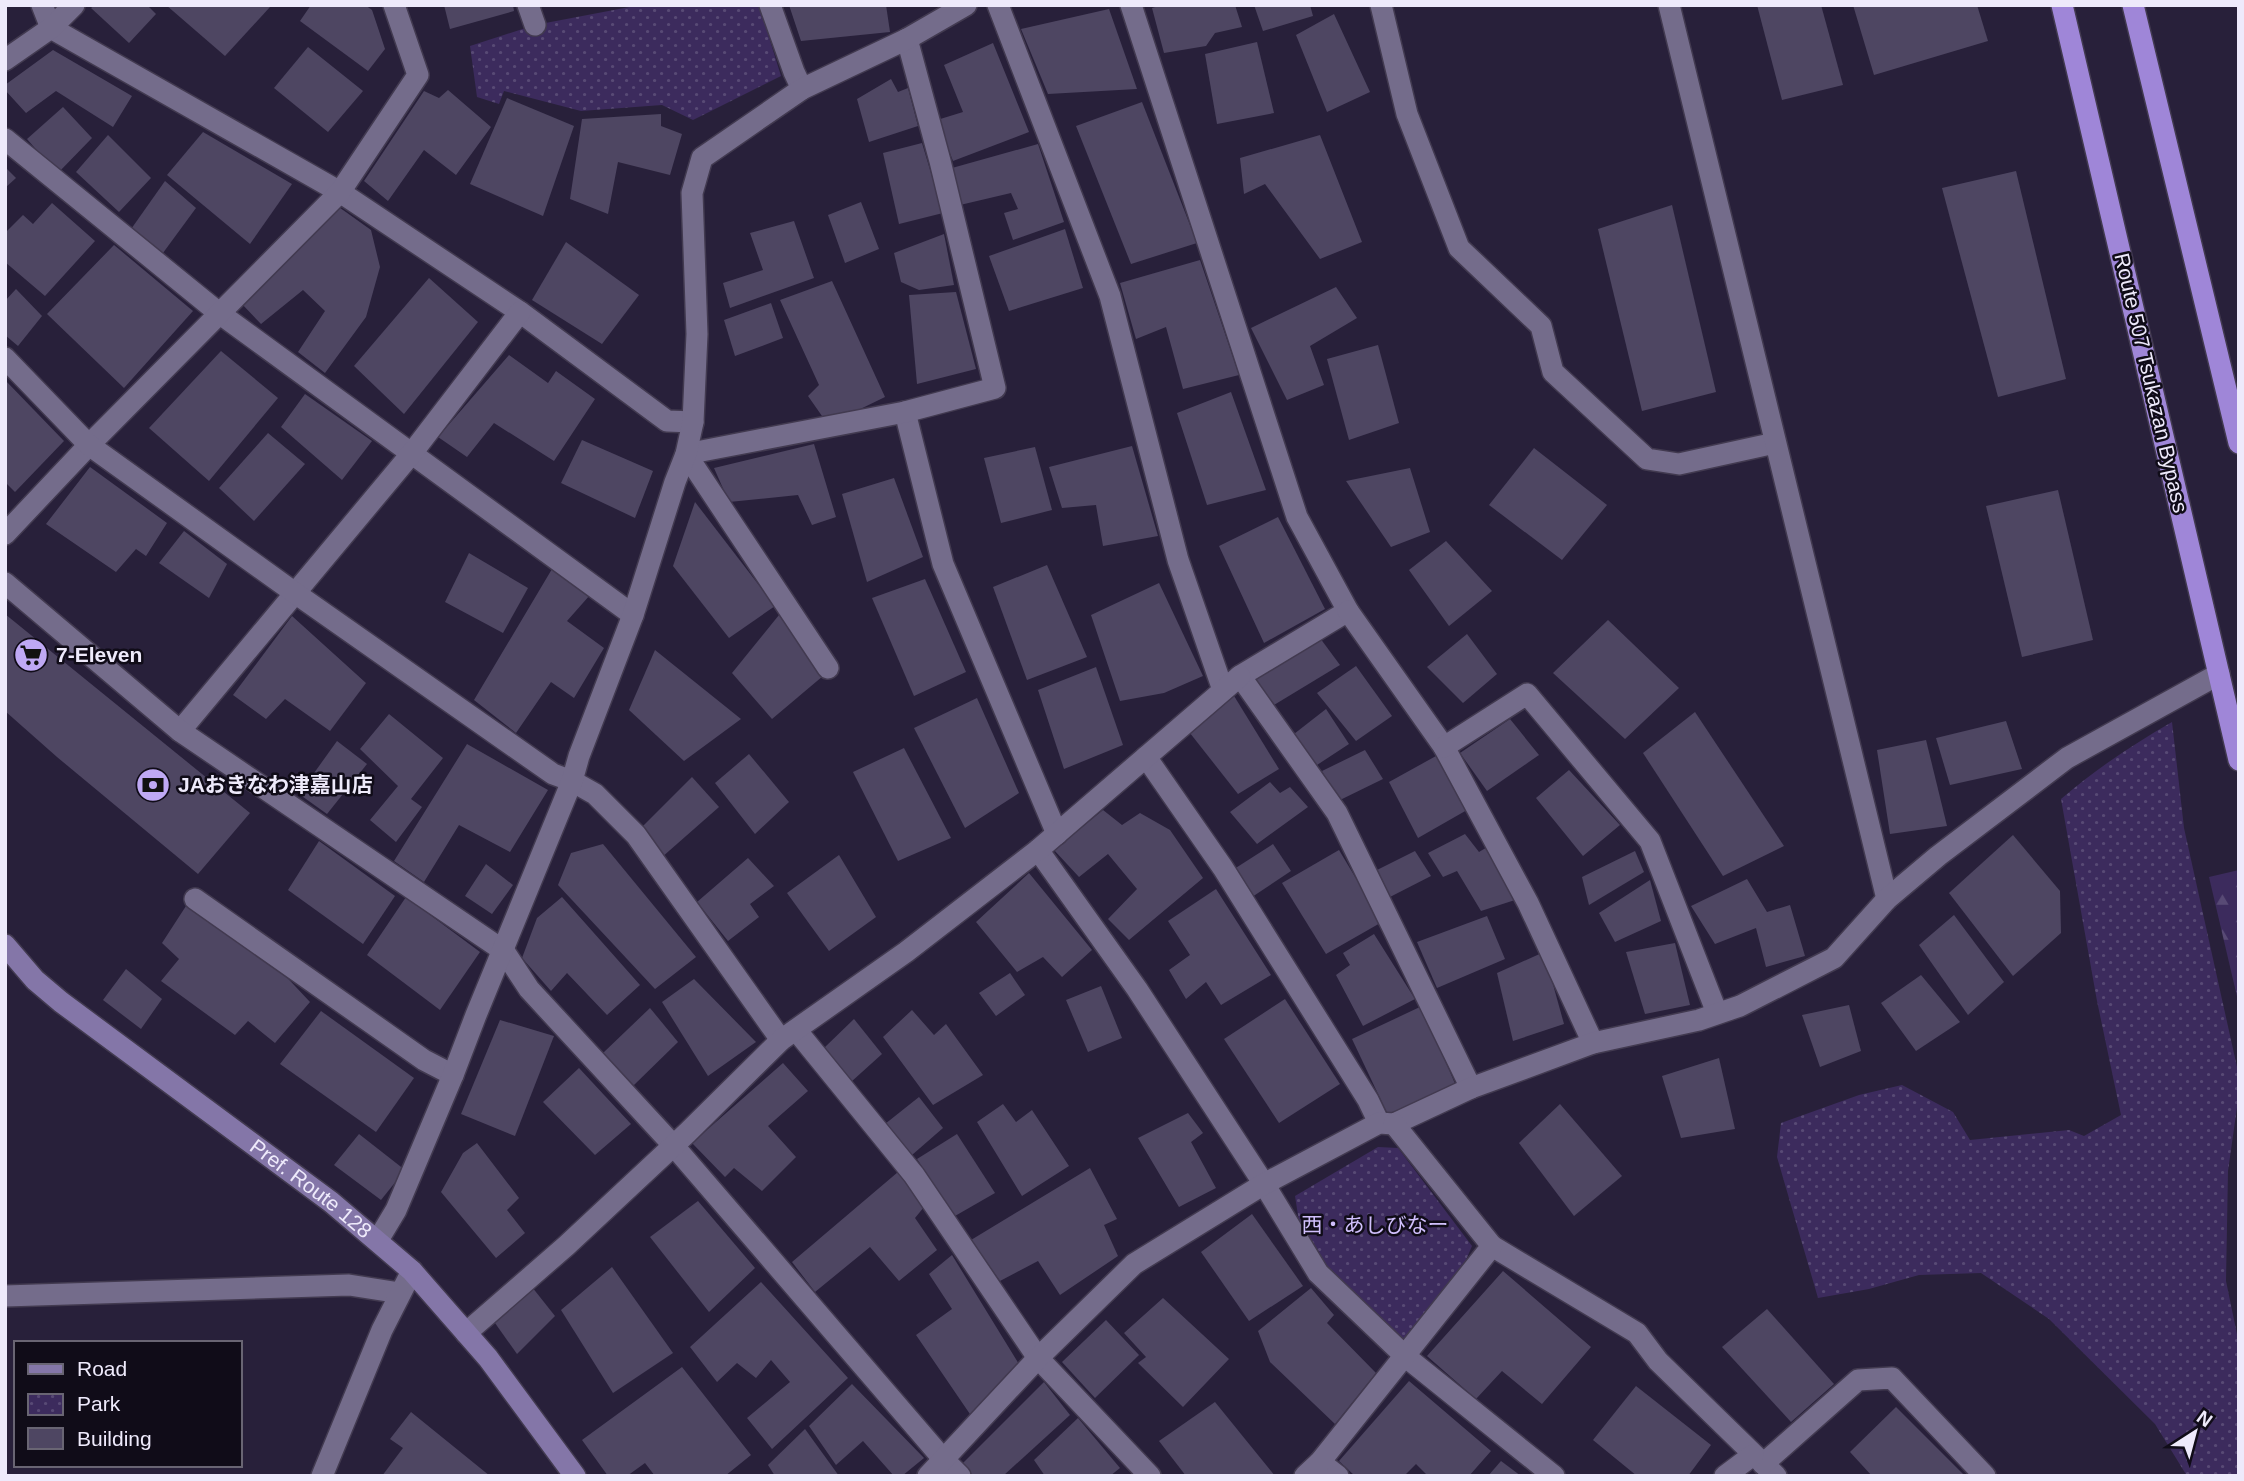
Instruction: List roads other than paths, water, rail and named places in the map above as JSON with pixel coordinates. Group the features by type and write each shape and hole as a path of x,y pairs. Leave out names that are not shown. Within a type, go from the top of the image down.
{"highway":[{"name":"Route 507 Tsukazan Bypass","path":"2062,5 2239,761"},
{"path":"2133,5 2239,443"}],"main road":[{"name":"Pref. Route 128","path":"5,945 35,980 61,1002 331,1202 412,1271 466,1333 576,1476"}],"street":[{"path":"42,5 51,28 340,192 520,312 667,421 693,422"},
{"path":"5,61 51,28 75,5"},
{"path":"5,534 89,444 340,192 418,75 394,5"},
{"path":"770,5 794,72 803,89"},
{"path":"377,1240 396,1210 572,781 633,615 686,454 693,422 697,334 692,193 702,158 803,89 907,39 967,5"},
{"path":"998,5 1110,296 1178,559 1231,683 1337,813 1471,1088"},
{"path":"1131,5 1297,517 1348,611 1444,747 1528,903 1593,1043"},
{"path":"1381,5 1407,114 1459,248 1541,326 1553,372 1647,459 1679,464 1775,443"},
{"path":"1669,5 1887,899"},
{"path":"686,454 905,412 995,388 940,161 907,39"},
{"path":"5,139 219,313 633,615"},
{"path":"180,731 412,453 520,312"},
{"path":"5,358 89,444 553,774 595,794 636,835 789,1035 914,1175 1038,1358 1150,1476"},
{"path":"905,412 943,564 1057,834"},
{"path":"686,454 828,668"},
{"path":"5,583 180,731 504,951 529,989 673,1145 960,1476"},
{"path":"466,1333 566,1246 789,1035 906,952 1038,850 1231,683 1348,611"},
{"path":"928,1476 1038,1358 1134,1264 1264,1184 1386,1124 1471,1088 1593,1043 1699,1020 1740,1006 1834,958 1887,899 1938,856 2067,758 2219,674"},
{"path":"1444,747 1527,694 1650,841 1717,1013"},
{"path":"1146,757 1223,867 1368,1100 1492,1246 1637,1333 1658,1361 1764,1465"},
{"path":"1038,850 1137,989 1264,1184 1318,1273 1406,1357 1554,1476"},
{"path":"195,899 425,1060 453,1075"},
{"path":"1338,1476 1313,1469 1406,1357 1492,1246"},
{"path":"322,1476 383,1330 412,1271"},
{"path":"5,1296 349,1285 400,1293"},
{"path":"1725,1476 1764,1465 1858,1380 1892,1378 1984,1476"}],"place":[{"name":"7-Eleven","path":"31,655"},
{"name":"JAおきなわ津嘉山店","path":"153,785"}],"park label":[{"name":"西・あしびなー","path":"1375,1225"}]}
